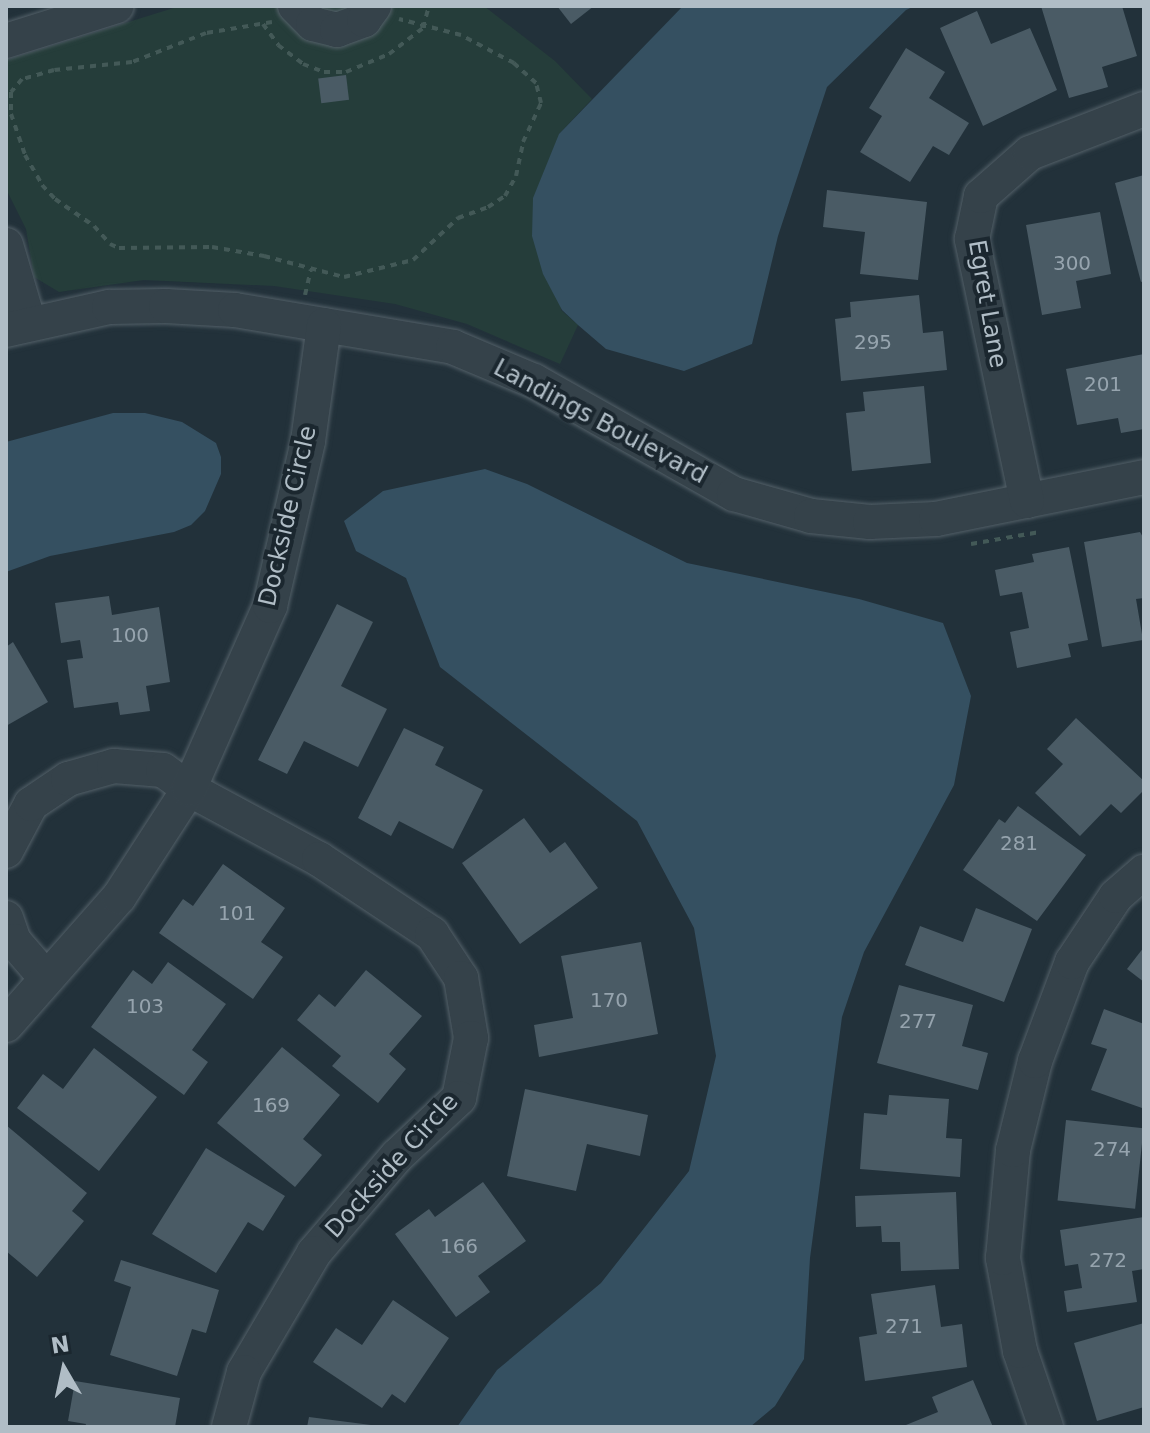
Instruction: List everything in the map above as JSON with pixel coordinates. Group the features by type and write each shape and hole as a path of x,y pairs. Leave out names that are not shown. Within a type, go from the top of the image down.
{"street":[{"path":"6,41 117,6"},
{"path":"298,11 313,24 337,30 364,20 374,8"},
{"name":"Egret Lane","path":"1027,501 972,239 981,196 1030,153 1144,109"},
{"path":"6,245 17,327"},
{"name":"Landings Boulevard","path":"17,327 109,307 314,311 453,347 534,381 734,494 811,516 870,522 936,519 1144,477"},
{"name":"Dockside Circle","path":"6,1025 45,977 119,897 189,789 270,606 308,441 314,311"},
{"path":"6,851 31,804 68,779 114,766 163,770 189,789"},
{"name":"Dockside Circle","path":"189,789 319,859 432,934 461,978 471,1038 459,1098 397,1156 314,1253 244,1372 229,1427"},
{"path":"1046,1427 1020,1351 1003,1258 1013,1150 1035,1061 1072,962 1116,896 1144,872"},
{"path":"6,918 14,941 45,977"}],"path":[{"path":"423,28 429,6"},
{"path":"298,11 206,33 132,62 33,74 15,86 8,99 16,133 42,185 55,199 94,226 110,244 135,250 183,244 212,247 264,256 344,277 413,260 458,218 497,202 516,176 523,142 541,103 536,83 514,63 482,44 461,35 423,28 374,8"},
{"path":"311,270 314,311"}],"green space":[{"path":"180,6 484,6 555,61 592,99 559,134 561,310 578,325 560,364 467,324 395,304 274,286 144,280 59,292 34,277 26,229 6,189 6,60"}],"water":[{"path":"683,6 915,6 906,10 827,87 778,236 752,344 684,371 606,349 578,325 562,310 543,274 532,236 533,198 559,134"},
{"path":"113,413 145,413 182,422 216,443 221,457 221,474 205,511 191,525 174,532 50,556 6,572 6,442"},
{"path":"485,469 527,484 687,563 859,599 943,623 971,696 954,785 864,952 842,1017 810,1258 804,1359 775,1406 750,1427 457,1427 497,1370 601,1283 689,1171 716,1056 694,928 637,821 440,667 406,578 356,551 344,521 383,491"}],"building":[{"path":"557,6 594,6 571,24"},
{"path":"1041,6 1122,6 1137,56 1102,67 1108,87 1069,98"},
{"path":"977,11 991,44 1030,28 1057,90 983,126 940,28"},
{"path":"906,48 945,72 929,98 969,123 949,155 933,146 910,182 860,152 882,116 869,108"},
{"path":"346,75 349,100 321,103 318,78"},
{"path":"1144,175 1144,281 1141,282 1115,183"},
{"path":"827,190 927,202 918,280 860,274 865,232 823,227"},
{"path":"1100,212 1111,274 1076,281 1081,308 1042,315 1026,225"},
{"path":"919,295 923,333 943,331 947,370 841,381 835,319 851,317 850,302"},
{"path":"1144,354 1144,429 1121,433 1118,418 1077,425 1066,369"},
{"path":"924,386 931,463 852,471 846,413 865,411 863,392"},
{"path":"1140,532 1144,539 1144,598 1136,599 1143,640 1102,647 1084,542"},
{"path":"1069,547 1088,640 1068,644 1071,657 1017,668 1010,632 1029,628 1022,592 1000,596 995,570 1034,562 1032,554"},
{"path":"109,596 112,615 159,607 170,682 146,686 150,711 120,715 118,702 74,708 67,660 83,658 80,640 61,643 55,603"},
{"path":"337,604 373,622 341,686 387,709 358,767 304,741 287,774 258,760"},
{"path":"13,642 48,702 6,726 6,647"},
{"path":"1076,718 1144,781 1144,790 1121,813 1111,804 1080,836 1035,793 1063,764 1047,749"},
{"path":"404,728 444,747 435,765 483,790 453,849 399,821 391,836 358,818"},
{"path":"1018,806 1086,855 1037,921 963,870 999,819 1005,823"},
{"path":"524,818 550,853 565,842 598,888 520,944 462,863"},
{"path":"223,864 285,908 261,942 283,957 253,999 159,933 183,899 193,906"},
{"path":"976,908 1032,929 1004,1002 905,965 920,926 963,942"},
{"path":"641,942 658,1034 539,1057 534,1025 573,1018 561,956"},
{"path":"1144,947 1144,982 1127,969"},
{"path":"168,962 226,1004 192,1050 208,1062 184,1095 91,1027 133,970 152,984"},
{"path":"366,970 422,1016 389,1054 406,1069 378,1103 332,1066 341,1056 297,1020 319,994 335,1007"},
{"path":"899,985 973,1005 962,1046 988,1053 978,1090 877,1063"},
{"path":"1104,1009 1144,1024 1142,1108 1091,1090 1107,1049 1091,1044"},
{"path":"282,1047 340,1095 303,1139 322,1155 295,1187 217,1123"},
{"path":"94,1048 157,1097 99,1171 17,1108 43,1074 63,1089"},
{"path":"525,1089 648,1115 640,1156 587,1144 576,1191 507,1176"},
{"path":"889,1095 949,1099 946,1138 962,1139 960,1177 860,1169 864,1113 887,1115"},
{"path":"1066,1120 1144,1128 1135,1209 1058,1201"},
{"path":"6,1125 87,1193 72,1211 84,1221 37,1277 6,1251"},
{"path":"206,1148 285,1196 263,1231 248,1222 216,1273 152,1234"},
{"path":"483,1182 526,1241 478,1276 490,1292 456,1317 395,1234 429,1209 435,1217"},
{"path":"956,1192 959,1269 901,1271 900,1242 882,1242 881,1226 856,1227 855,1196"},
{"path":"1144,1217 1144,1269 1132,1271 1137,1302 1067,1312 1064,1291 1082,1288 1078,1264 1065,1266 1060,1230"},
{"path":"121,1260 219,1290 206,1333 192,1329 177,1376 110,1355 131,1287 114,1281"},
{"path":"935,1285 941,1327 962,1324 967,1367 865,1381 859,1337 877,1334 871,1294"},
{"path":"393,1300 449,1338 405,1403 392,1394 382,1408 313,1362 336,1328 362,1345"},
{"path":"1144,1323 1144,1407 1097,1421 1074,1343"},
{"path":"973,1380 993,1427 901,1427 938,1412 932,1397"},
{"path":"75,1381 180,1398 175,1427 85,1427 86,1424 68,1421"},
{"path":"309,1417 371,1425 371,1427 307,1427"}]}
